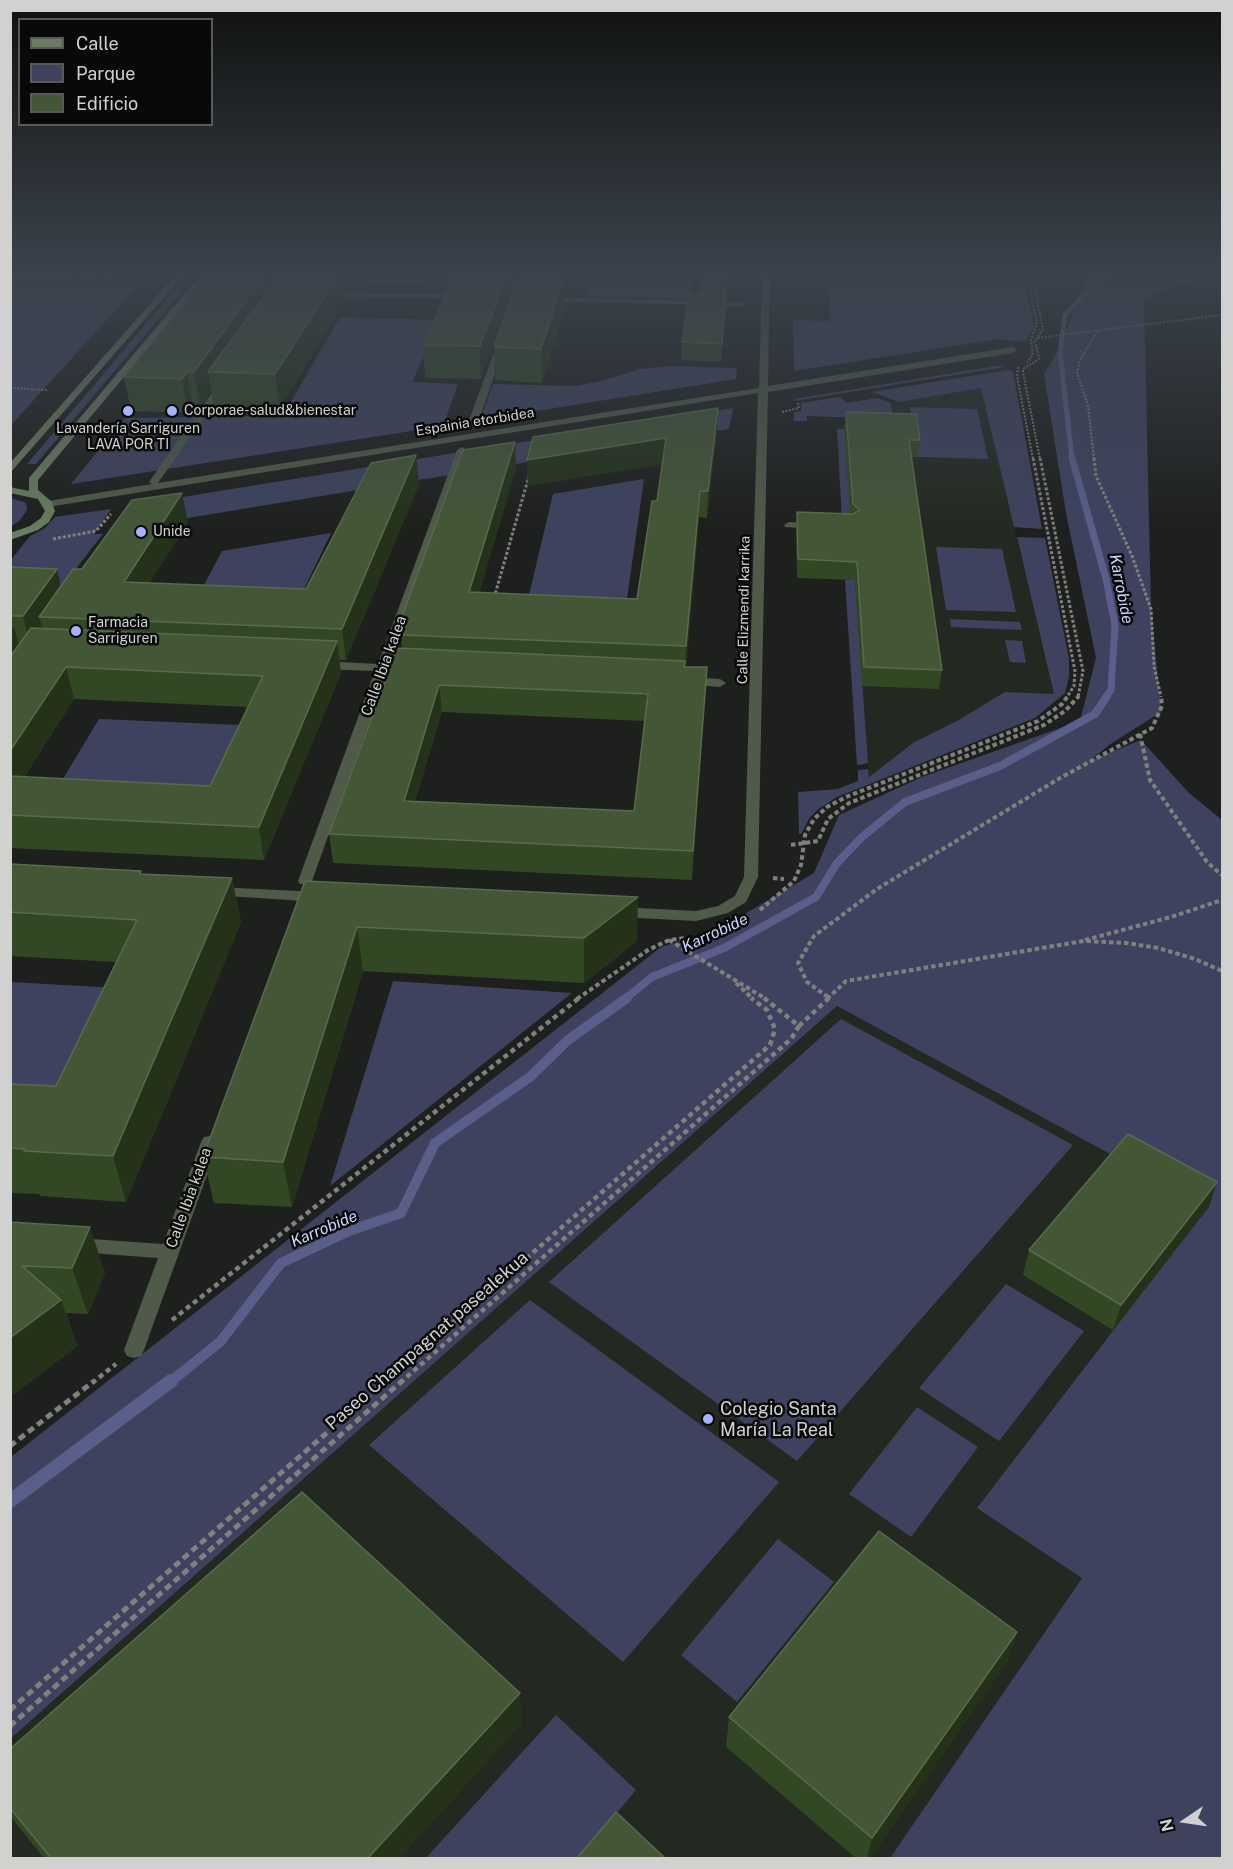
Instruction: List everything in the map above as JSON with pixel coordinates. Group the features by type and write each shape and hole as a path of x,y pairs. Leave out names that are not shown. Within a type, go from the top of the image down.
{"street":[{"path":"10,470 107,358"},
{"path":"10,537 34,528 45,520 50,511 48,504 33,490 33,480 135,358"},
{"path":"472,423 496,358"},
{"name":"Calle Elizmendi karrika","path":"603,911 696,916 723,910 741,899 751,877 765,358"},
{"name":"Espainia etorbidea","path":"48,504 961,358"},
{"path":"141,501 230,373"},
{"name":"Calle Ibia kalea","path":"305,881 462,450"},
{"path":"10,490 37,496"},
{"path":"789,525 831,526"},
{"path":"311,665 417,669"},
{"path":"673,681 720,683"},
{"path":"207,891 335,898"},
{"name":"Calle Ibia kalea","path":"134,1350 214,1131"},
{"path":"56,1244 170,1252"}],"path":[{"path":"753,914 763,909 794,881 801,865 805,835 814,819 827,807 846,796 1038,721 1062,705 1074,686 1076,677 1073,659 1017,376 1018,366 1032,358"},
{"path":"791,845 818,841 828,819 849,803 1044,726 1065,711 1080,695 1083,671 1023,372 1023,369 1039,358"},
{"path":"828,997 807,982 798,963 814,936 877,889 1060,778 1152,728 1162,706 1154,666 1151,609 1136,564 1096,476 1088,405 1077,373 1081,358"},
{"path":"10,387 47,390"},
{"path":"492,604 530,474"},
{"path":"50,539 96,531 111,513"},
{"path":"1140,734 1150,780 1176,814 1207,862 1222,875"},
{"path":"799,1026 846,981 1074,943 1171,917 1222,900"},
{"path":"171,1321 598,982 648,950 669,940 689,937"},
{"name":"Paseo Champagnat pasealekua","path":"10,1726 791,1039 799,1026 764,998 669,940"},
{"path":"1074,943 1126,943 1158,948 1196,959 1222,971"},
{"name":"Paseo Champagnat pasealekua","path":"10,1710 770,1045 775,1029 767,1010 746,994 734,981"},
{"path":"10,1446 134,1350"}],"shaded area":[{"path":"981,388 1054,694 957,721 913,743 869,777 855,580 797,578 796,529 851,531 845,429 894,430 891,403"},
{"name":"Colegio Santa María La Real","path":"837,1006 1209,1207 977,1508 1082,1577 890,1858 11,1858 10,1738"}],"green space":[{"path":"11,358 72,358 11,425"},
{"path":"117,358 125,358 36,464 27,464"},
{"path":"316,358 423,358 412,382 458,384 443,426 71,484 125,418 283,416"},
{"path":"794,358 875,358 794,371"},
{"path":"1054,358 1145,358 1151,609 1161,712 1109,745 1091,760 1141,740 1188,792 1222,820 1222,1858 890,1858 1082,1578 977,1508 1208,1207 837,1006 11,1738 11,1457 661,947 716,931 814,873 839,815 922,777 1080,721 1096,658 1066,513 1044,374"},
{"path":"1002,365 1005,367 794,401 794,399"},
{"path":"670,366 737,368 736,379 480,420 493,384 576,386 640,369"},
{"path":"1008,370 1013,372 1042,529 1014,527 981,388 899,402 872,392"},
{"path":"840,397 847,403 877,398 891,403 893,419 807,416 807,421 794,421 794,412 801,411 801,403"},
{"path":"910,407 977,409 988,459 918,457"},
{"path":"733,408 729,429 151,524 164,500"},
{"path":"837,429 845,429 851,521 842,521"},
{"path":"644,479 624,620 524,616 553,494"},
{"path":"11,498 26,503 27,510 11,527"},
{"path":"111,509 94,534 103,534 61,588 11,586 11,560 30,536 45,528 55,517"},
{"path":"331,533 295,608 194,604 222,551"},
{"path":"1017,537 1045,538 1069,659 1069,677 1065,693 1035,718 837,797 817,810 799,834 798,792 838,789 858,781 858,770 868,769 869,777 913,743 957,721 1005,692 1054,694"},
{"path":"936,547 1002,549 1016,612 946,610"},
{"path":"845,580 855,580 868,763 860,765 857,765"},
{"path":"950,619 1020,622 1022,630 951,627"},
{"path":"1005,640 1022,641 1026,663 1010,662"},
{"path":"99,719 240,725 203,804 52,797"},
{"path":"393,981 572,993 330,1186"},
{"path":"10,982 116,988 58,1111 11,1108"},
{"path":"841,1019 1073,1145 797,1461 549,1282"},
{"path":"1006,1284 1084,1331 999,1441 919,1388"},
{"path":"530,1300 779,1482 623,1662 369,1445"},
{"path":"917,1407 978,1447 911,1537 849,1494"},
{"path":"778,1539 834,1582 737,1702 681,1655"},
{"path":"556,1715 636,1790 579,1858 426,1858"}],"building":[{"path":"139,358 204,358 194,372 187,372 182,379 124,377"},
{"path":"218,358 285,358 275,374 208,372"},
{"path":"718,408 708,491 700,491 686,646 401,635 405,623 400,622 463,450 515,442 469,592 637,599 652,501 657,501 666,438 527,460 533,437"},
{"path":"846,412 916,414 920,440 909,440 942,670 864,667 857,562 798,559 797,512 853,514 860,510 853,504"},
{"path":"416,455 342,629 39,617 73,569 82,569 132,500 182,493 124,582 306,589 371,463"},
{"path":"10,567 57,569 23,616 10,616"},
{"path":"31,628 337,641 259,827 10,815 10,776 210,786 263,676 66,667 10,751 10,657"},
{"path":"397,648 685,661 684,667 707,667 693,851 329,834","holes":["439,685 648,694 634,811 404,801"]},
{"path":"10,864 232,878 113,1156 24,1151 25,1149 10,1148 10,1084 56,1086 137,920 10,912"},
{"path":"305,881 638,897 584,938 357,927 283,1162 203,1157"},
{"path":"1128,1134 1217,1182 1121,1305 1029,1250"},
{"path":"10,1222 90,1227 72,1268 22,1266 61,1300 10,1338"},
{"path":"302,1492 520,1693 368,1858 51,1858 10,1808 10,1749"},
{"path":"879,1531 1017,1632 872,1838 729,1717"},
{"path":"616,1812 665,1858 577,1858"}],"waterway":[{"name":"Karrobide","path":"1061,358 1072,459"},
{"name":"Karrobide","path":"1072,458 1106,579 1115,625 1111,690 1106,697"},
{"name":"Karrobide","path":"625,999 652,977 724,948 816,897 837,863 862,837 905,802 1000,766 1095,714 1107,696"},
{"name":"Karrobide","path":"169,1383 220,1342 281,1263 349,1231 401,1213 435,1143 530,1077 568,1040 627,998"},
{"name":"Karrobide","path":"10,1501 171,1381"}],"place":[{"name":"Lavandería Sarriguren LAVA POR TI","path":"128,411"},
{"name":"Corporae-salud&bienestar","path":"172,411"},
{"name":"Unide","path":"141,532"},
{"name":"Farmacia Sarriguren","path":"76,631"},
{"name":"Colegio Santa María La Real","path":"708,1419"}]}
